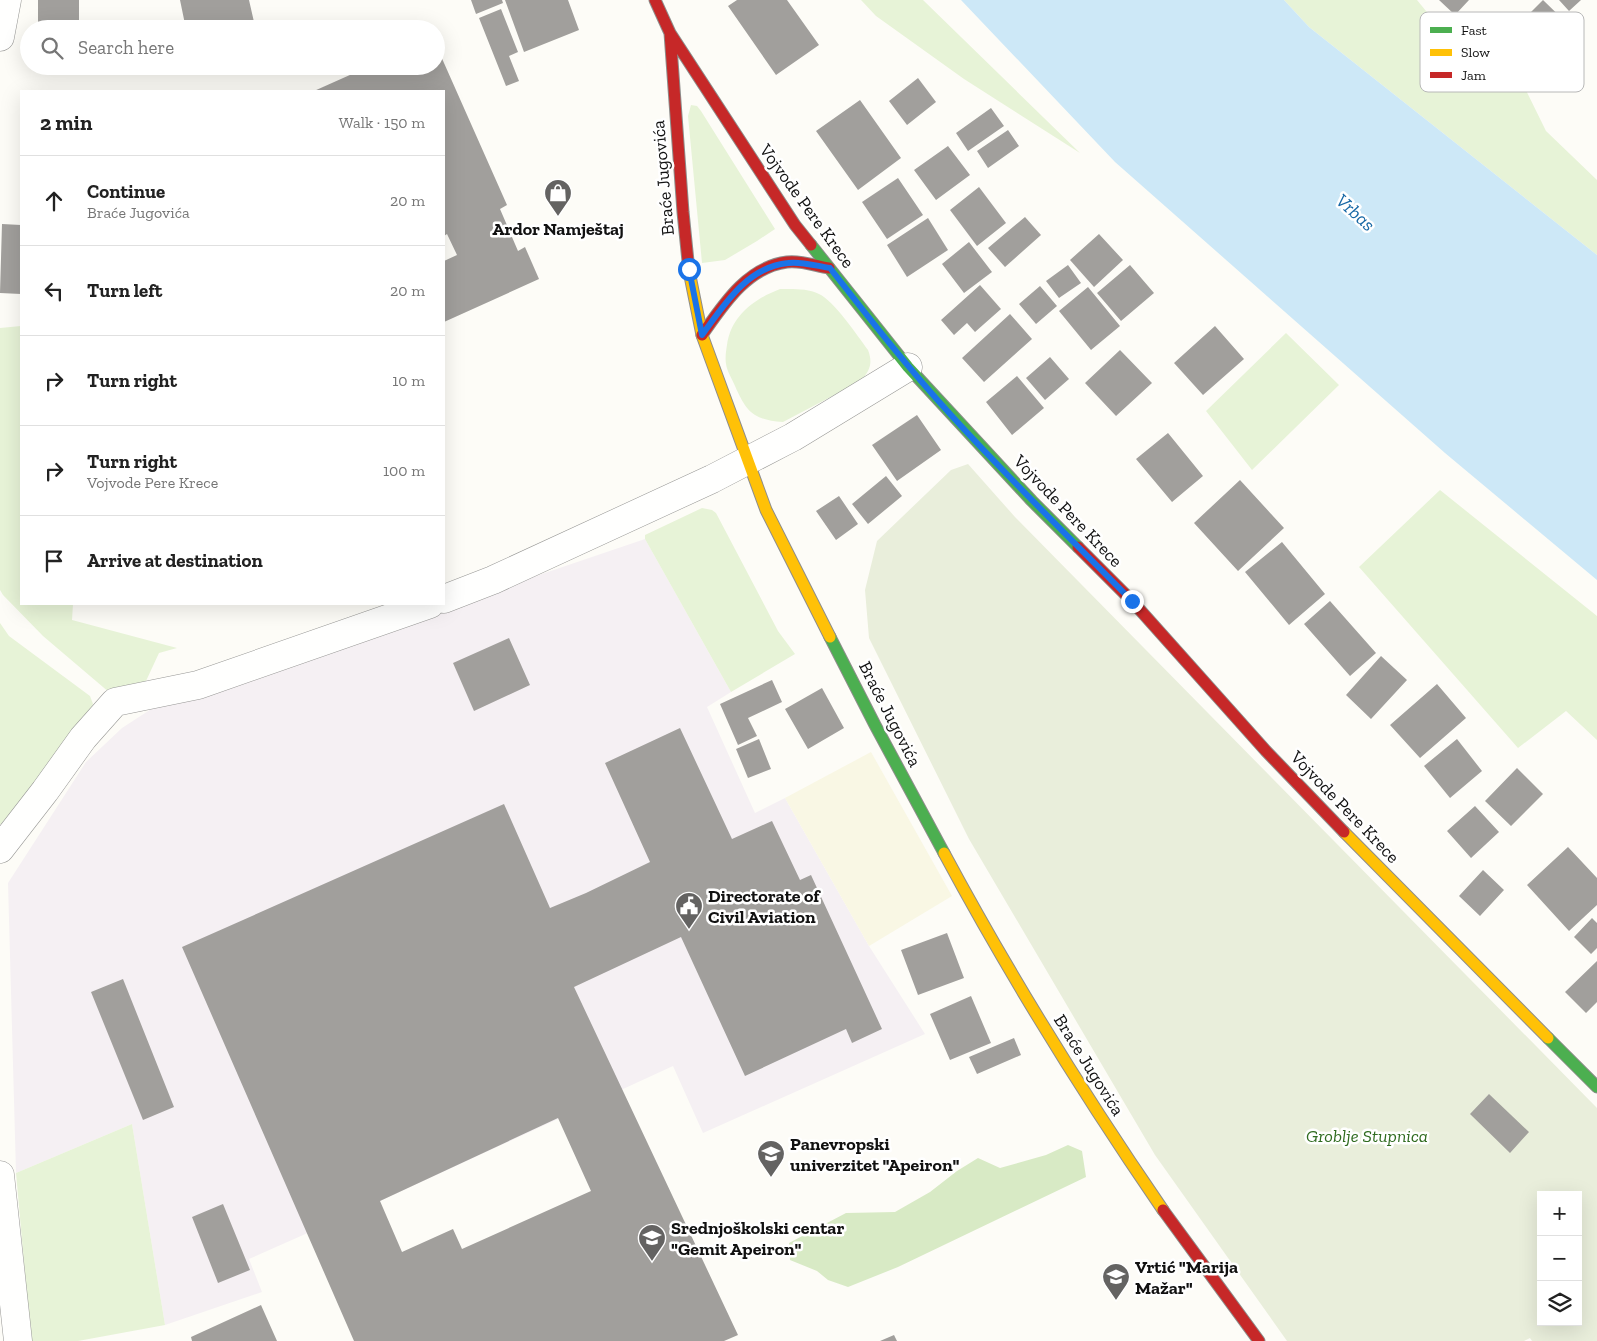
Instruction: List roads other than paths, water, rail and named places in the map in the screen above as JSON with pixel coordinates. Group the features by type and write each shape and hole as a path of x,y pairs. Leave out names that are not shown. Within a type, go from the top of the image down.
{"street":[{"path":"0,37 7,0"},
{"name":"Vojvode Pere Krece","path":"655,0 670,33 796,225 908,367 1032,501 1132,601 1266,751 1378,867 1597,1087"},
{"name":"Braće Jugovića","path":"670,33 689,269 702,335 766,510 875,725 1010,971 1116,1141 1178,1231 1259,1341"},
{"path":"702,335 728,298 749,278 766,268 788,262 830,268"},
{"path":"445,598 493,580 712,479 793,438 908,367"},
{"path":"0,848 45,791 83,738 114,702 198,685 427,605"},
{"path":"0,1175 18,1341"}],"water":[{"name":"Vrbas","path":"961,0 1284,0 1309,27 1597,255 1597,580 1445,453 1115,162"}],"place":[{"name":"Ardor Namještaj","path":"558,217"},
{"name":"Directorate of Civil Aviation","path":"689,930"},
{"name":"Panevropski univerzitet \"Apeiron\"","path":"771,1178"},
{"name":"Srednjoškolski centar \"Gemit Apeiron\"","path":"652,1262"},
{"name":"Vrtić \"Marija Mažar\"","path":"1116,1301"}],"park label":[{"name":"Groblje Stupnica","path":"1367,1136"}]}
